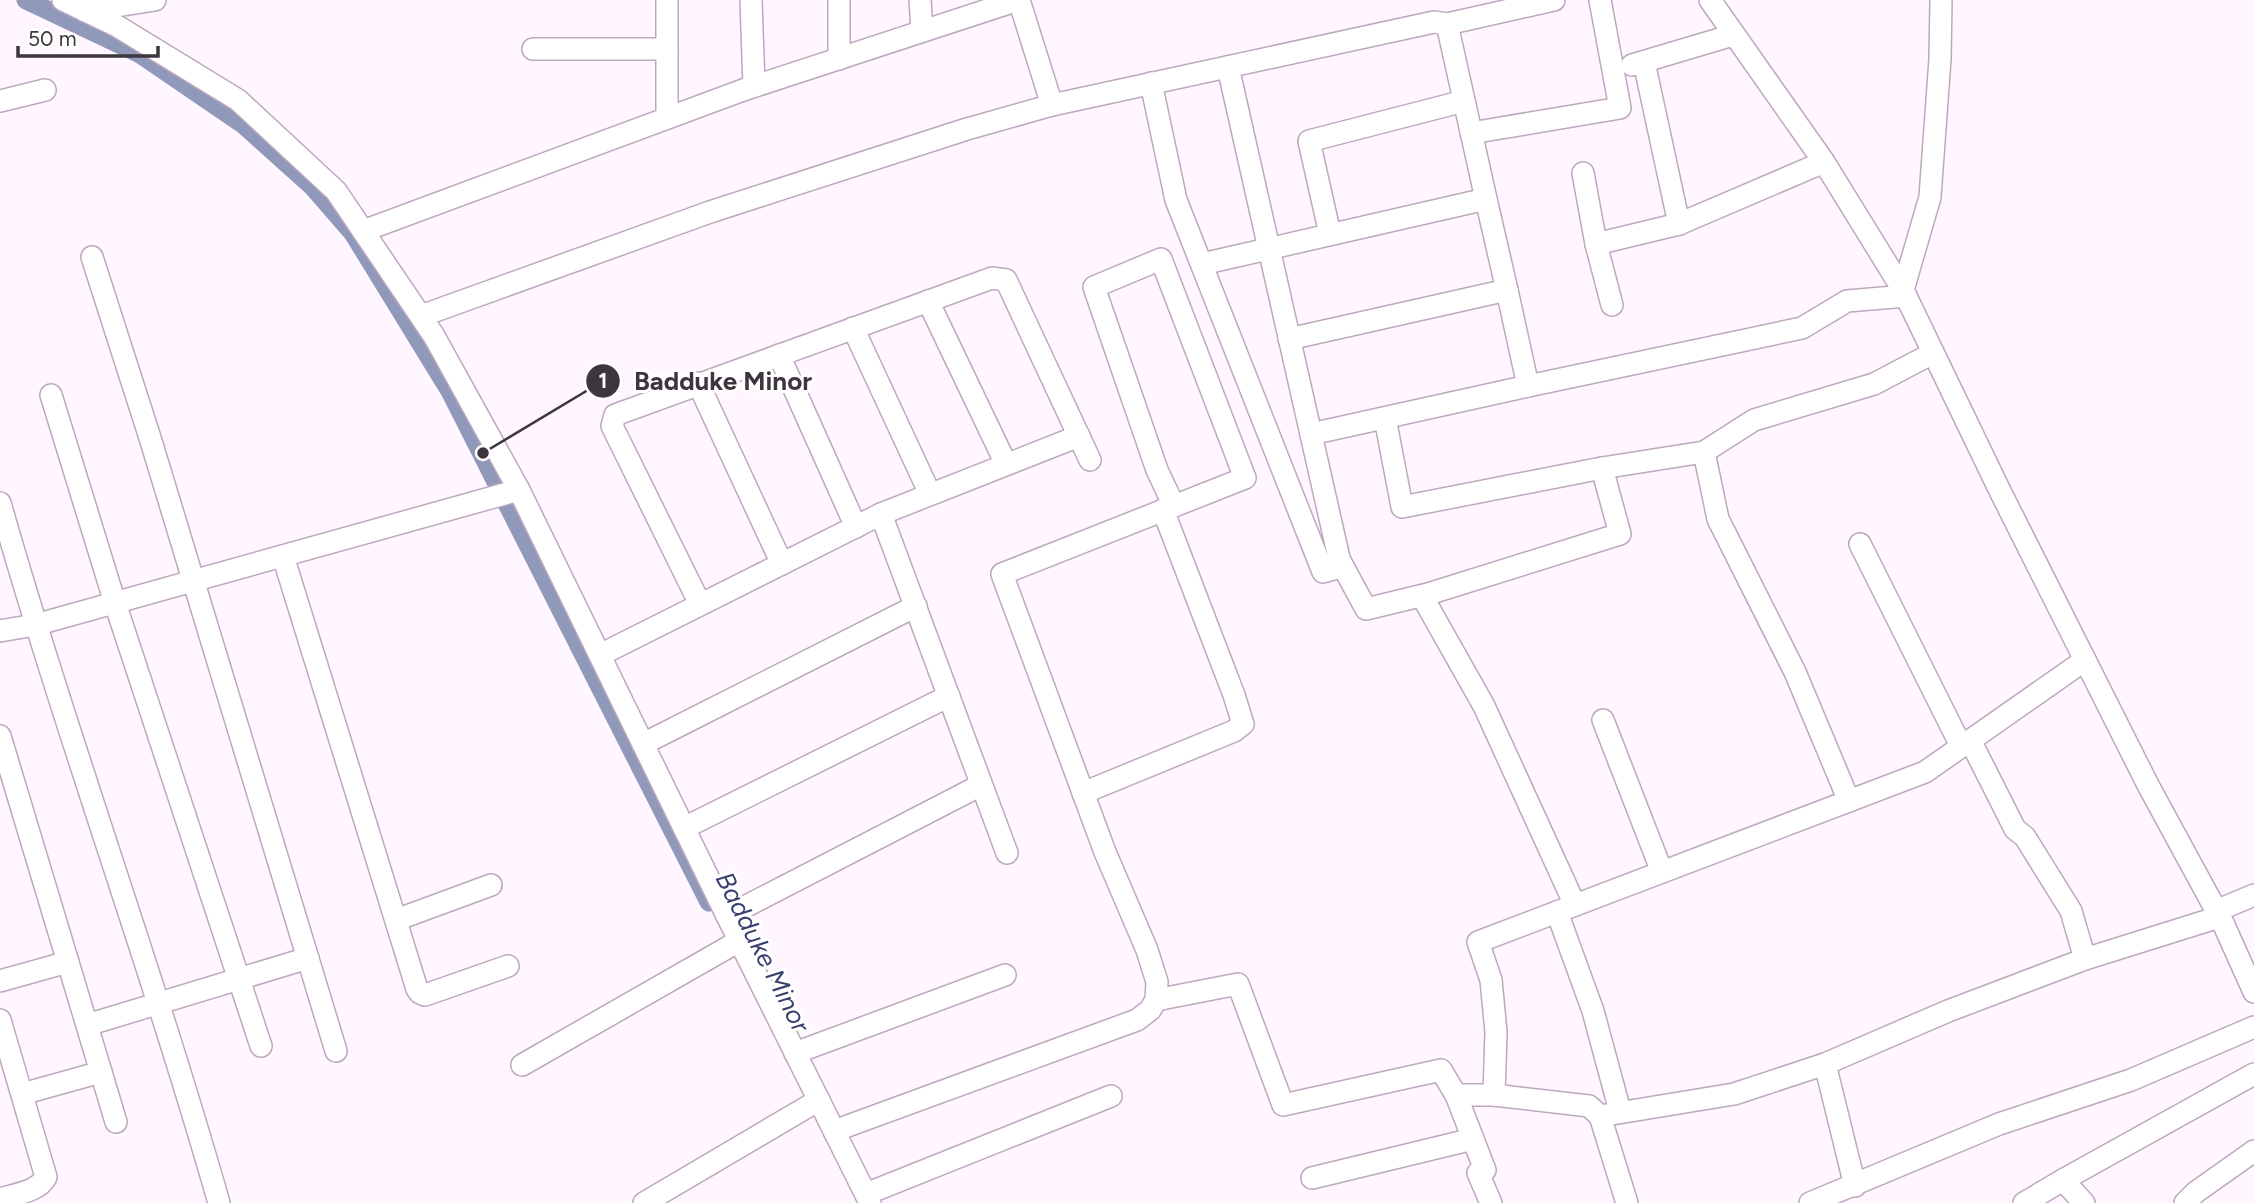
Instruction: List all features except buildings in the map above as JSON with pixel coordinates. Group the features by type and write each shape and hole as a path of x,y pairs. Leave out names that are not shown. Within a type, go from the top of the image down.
{"street":[{"path":"70,3 155,0"},
{"path":"667,0 667,118"},
{"path":"363,231 754,86 751,0"},
{"path":"839,0 839,59"},
{"path":"920,0 922,31"},
{"path":"746,89 1018,0 1052,105"},
{"path":"421,316 710,212 967,129 1052,105 1434,22 1447,24 1554,0"},
{"path":"1471,133 1620,108 1600,0"},
{"path":"1710,0 1824,162 1904,293 2148,785 2218,914 2254,992"},
{"path":"1904,293 1930,197 1940,59 1941,0"},
{"path":"70,3 117,26 239,100 336,191 421,316 518,491 600,655 727,916 730,946 795,1053 868,1199 1111,1096"},
{"path":"1447,24 1528,386"},
{"path":"1613,71 1733,35"},
{"path":"533,49 667,49"},
{"path":"1644,62 1679,224"},
{"path":"1151,83 1176,200 1323,572 1341,567 1228,67"},
{"path":"0,100 45,90"},
{"path":"1330,234 1309,141 1464,101"},
{"path":"1596,244 1679,224 1824,162"},
{"path":"1583,173 1596,244 1612,304"},
{"path":"1202,264 1486,199"},
{"path":"92,257 151,441 336,1051"},
{"path":"834,1131 1137,1020 1150,1010 1156,1000 1157,982 1147,950 1105,852 1083,793 1002,574 1168,508 1245,478 1161,259 1094,287 1168,508 1243,724 1234,731 1083,793"},
{"path":"701,604 612,426 615,415 698,383 992,278 1006,279 1090,460"},
{"path":"1289,339 1507,290"},
{"path":"1311,434 1802,328 1847,301 1904,293"},
{"path":"928,302 1006,464"},
{"path":"853,328 930,494"},
{"path":"1385,418 1402,507 1602,468 1704,452 1754,420 1874,384 1933,353"},
{"path":"779,355 856,527"},
{"path":"698,383 782,564"},
{"path":"51,395 115,603 261,1046"},
{"path":"600,655 881,514 1079,436"},
{"path":"1704,452 1718,519 1795,672 1849,801"},
{"path":"1339,559 1366,609 1422,596 1620,534 1602,468"},
{"path":"0,631 35,625 518,491"},
{"path":"0,503 35,625 186,1087 219,1203"},
{"path":"881,514 1007,853"},
{"path":"1860,544 2015,829 2025,837 2071,911 2085,960"},
{"path":"283,556 419,993 425,995 508,966"},
{"path":"1422,596 1483,706 1566,909 1593,1011 1628,1203"},
{"path":"643,744 916,606"},
{"path":"1494,1095 1496,1032 1490,980 1478,943 1925,772 2085,660"},
{"path":"684,828 949,696"},
{"path":"1603,720 1662,872"},
{"path":"0,736 116,1122"},
{"path":"727,916 981,785"},
{"path":"396,920 491,885"},
{"path":"1456,1095 1494,1095 1589,1106 1610,1114 1734,1094 1825,1064 1948,1011 2218,914 2254,895"},
{"path":"522,1065 730,946"},
{"path":"87,1025 308,958"},
{"path":"0,982 68,962"},
{"path":"795,1053 1005,975"},
{"path":"1156,1000 1238,984 1283,1105 1441,1070 1456,1095 1485,1170 1478,1173 1491,1203"},
{"path":"0,1020 46,1177 36,1188 0,1199"},
{"path":"1810,1203 1999,1124 2131,1080 2254,1027"},
{"path":"1825,1064 1855,1186"},
{"path":"22,1094 101,1072"},
{"path":"2024,1203 2254,1074"},
{"path":"644,1203 819,1100"},
{"path":"1312,1178 1473,1139"},
{"path":"2185,1203 2196,1192 2254,1151"},
{"path":"2063,1180 2084,1203"}],"waterway":[{"name":"Badduke Minor","path":"26,0 140,54 244,125 313,187 353,233 450,391 709,902"}],"place":[{"name":"Badduke Minor","path":"483,453"}]}
